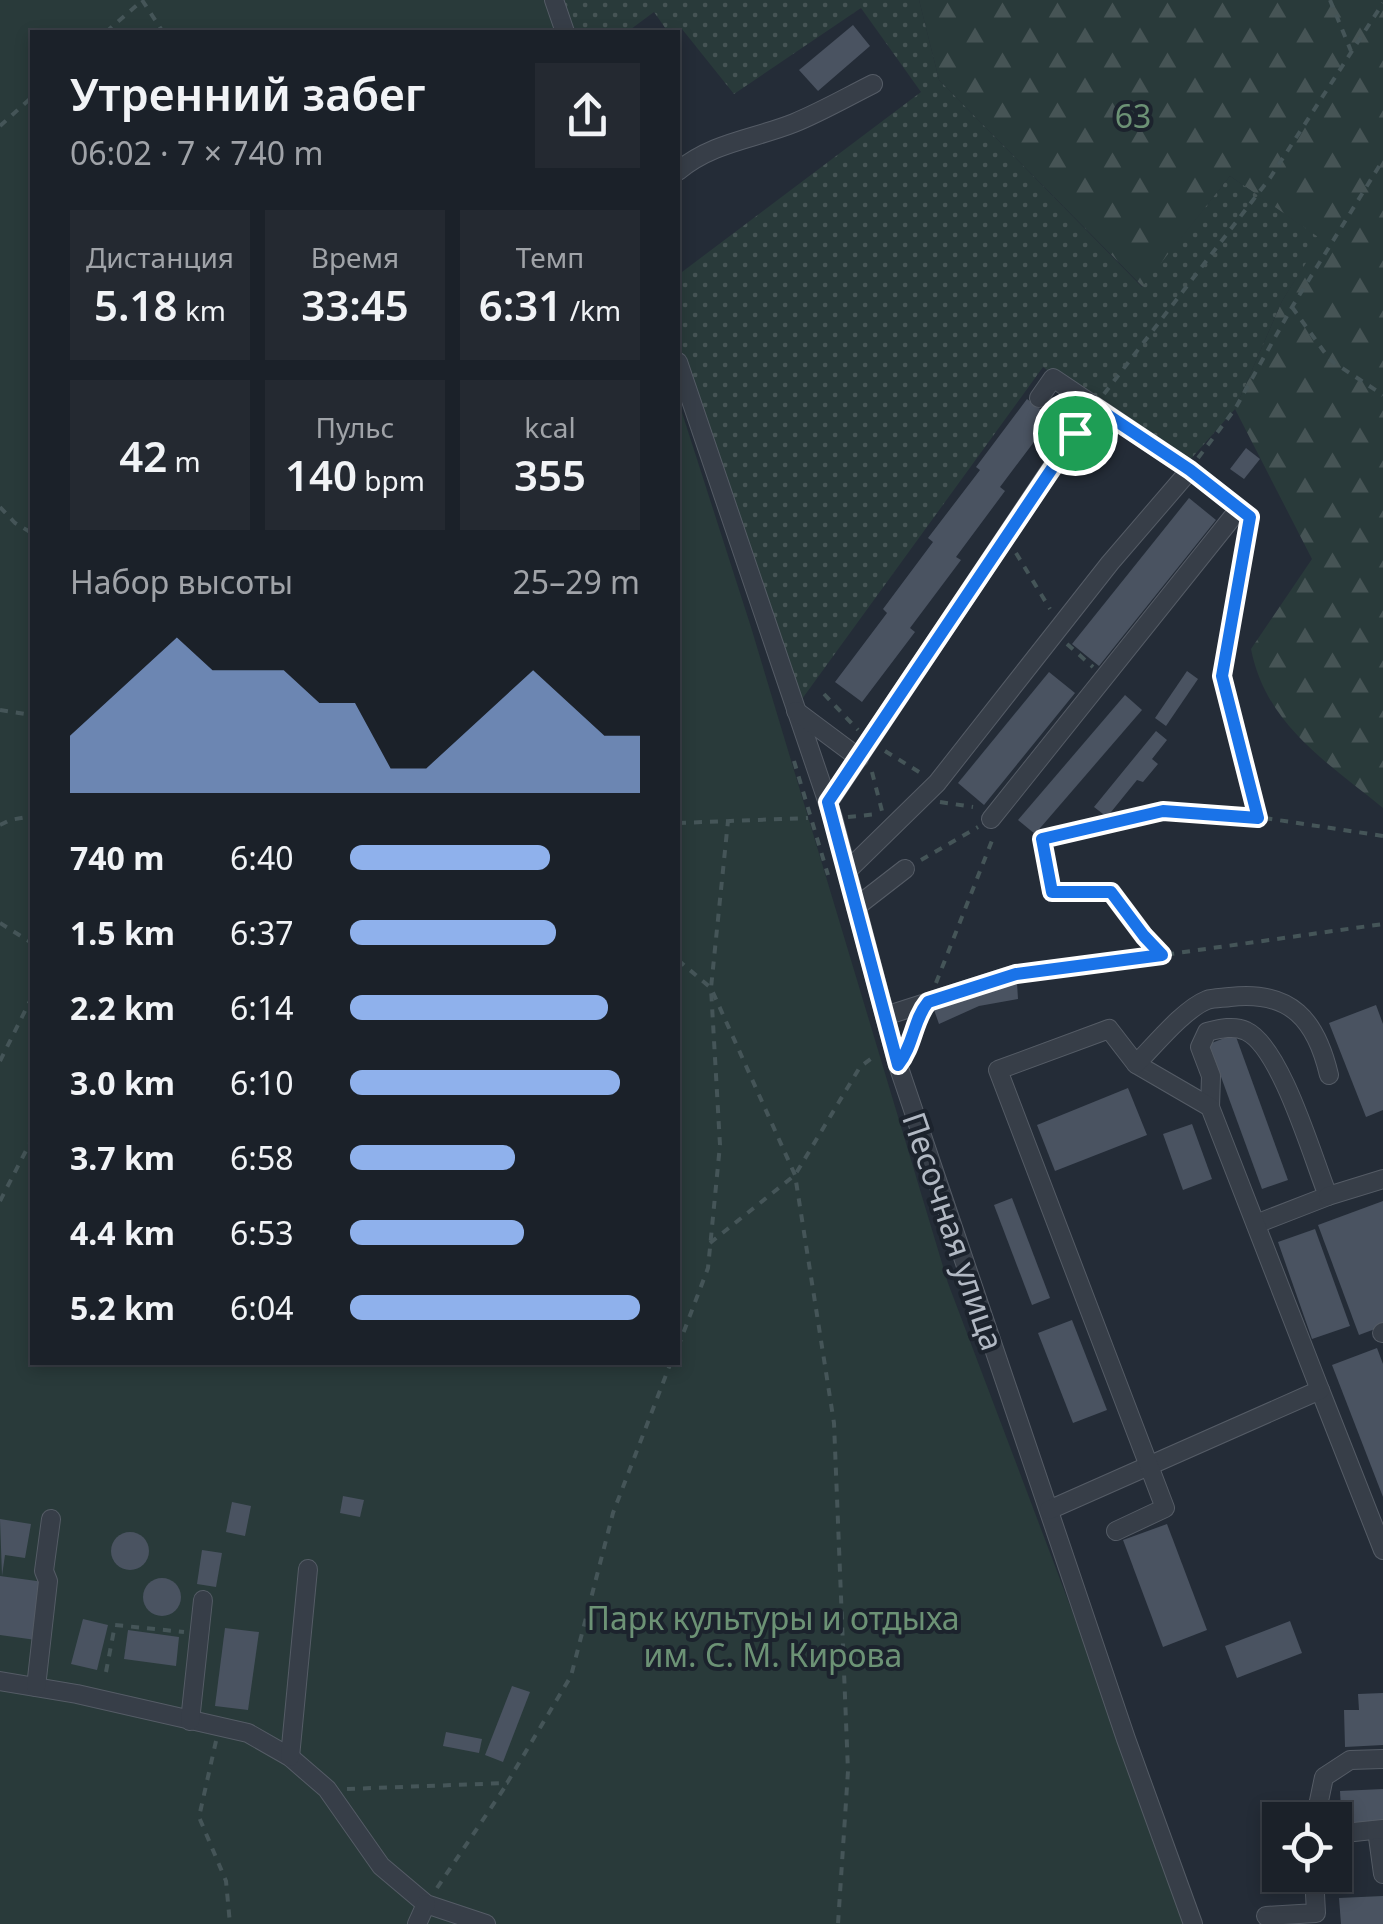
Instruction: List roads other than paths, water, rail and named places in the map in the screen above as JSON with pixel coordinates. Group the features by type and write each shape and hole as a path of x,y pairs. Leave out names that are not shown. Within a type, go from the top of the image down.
{"street":[{"path":"554,0 564,30"},
{"path":"680,169 690,160 745,136 792,124 873,84"},
{"name":"Песочная улица","path":"680,368 828,802 898,1065 1126,1739 1193,1924"},
{"path":"994,822 1245,513 1190,470 1052,378 1039,398"},
{"path":"828,802 1075,433"},
{"path":"847,871 937,783 1110,563 1190,470"},
{"path":"796,711 865,749"},
{"path":"856,907 905,869"},
{"path":"885,1016 1016,974"},
{"path":"1136,1064 1206,1000 1247,995 1282,1001 1303,1016 1322,1044 1329,1075"},
{"path":"1175,1025 1195,1034 1212,1076 1210,1107 1383,1550"},
{"path":"1200,1047 1207,1032 1226,1028 1245,1030 1260,1042 1279,1069 1328,1196"},
{"path":"1116,1531 1165,1508 998,1070 1109,1029 1136,1064 1210,1107"},
{"path":"1256,1224 1383,1179"},
{"path":"1049,1510 1320,1390"},
{"path":"36,1687 51,1519"},
{"path":"290,1757 308,1569"},
{"path":"190,1721 203,1600"},
{"path":"0,1681 248,1733 290,1757 327,1789 381,1866 426,1904 486,1924"},
{"path":"1319,1802 1324,1777 1350,1760 1383,1758"},
{"path":"1352,1832 1380,1829 1383,1874"},
{"path":"1266,1916 1316,1914 1315,1892"},
{"path":"417,1924 426,1904"}],"park label":[{"name":"63","path":"1133,115"},
{"name":"Парк культуры и отдыха им. С. М. Кирова","path":"773,1636"}]}
